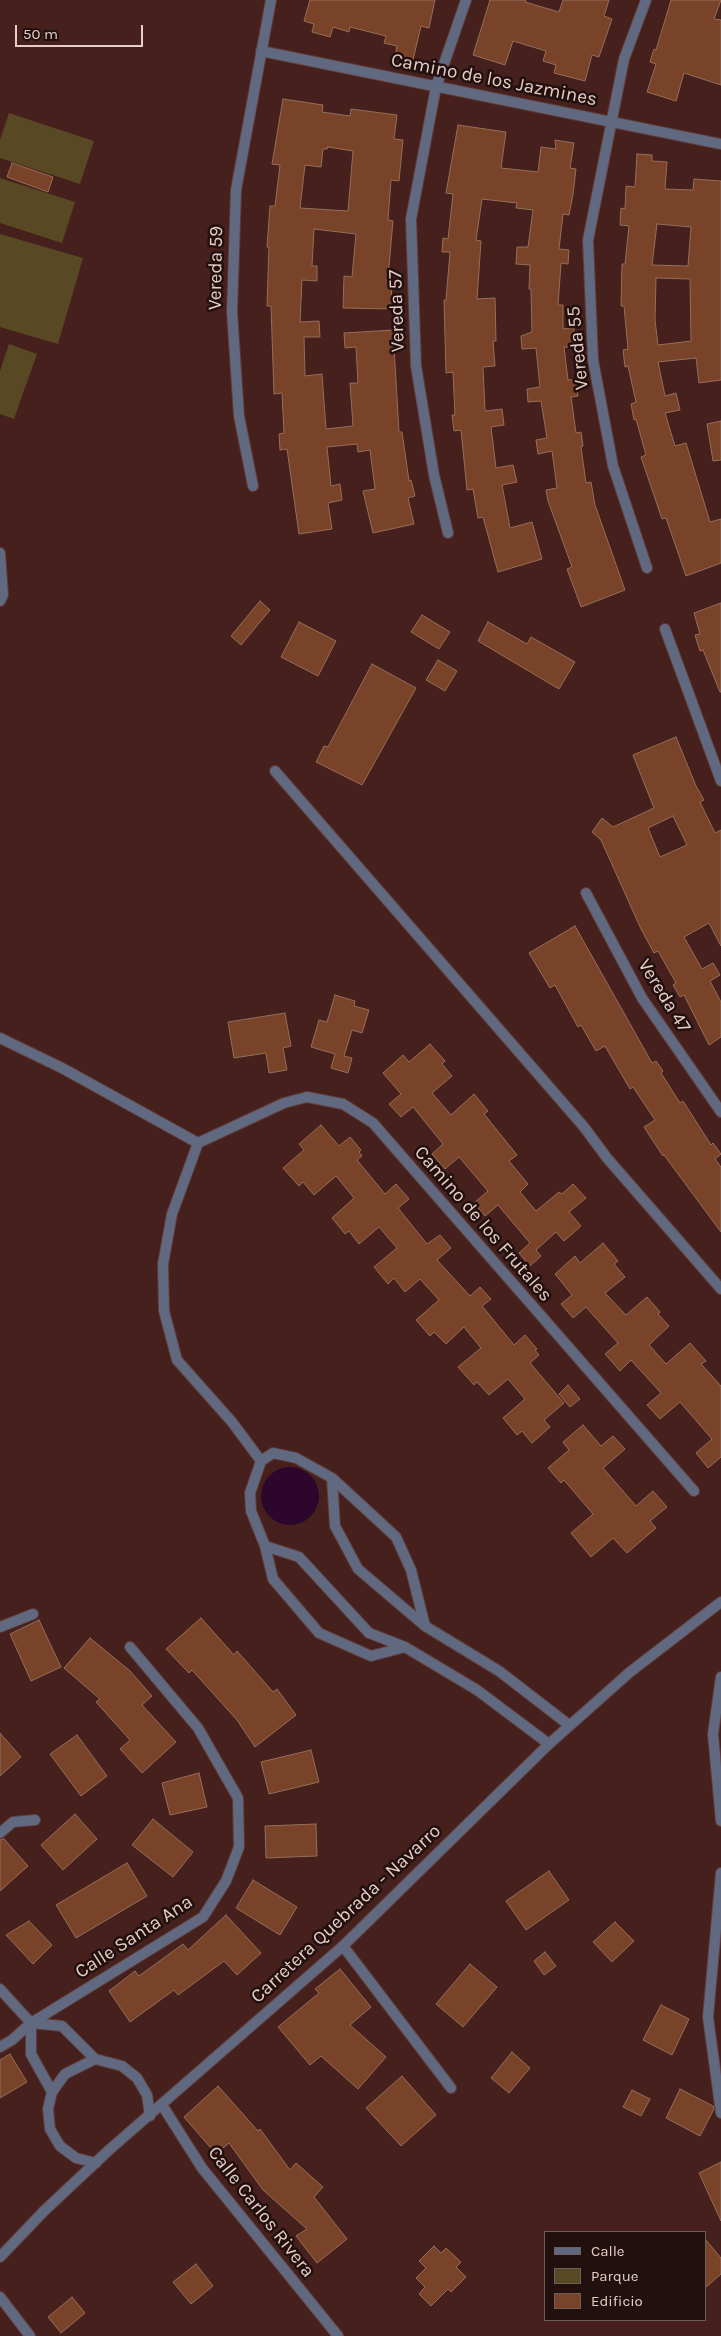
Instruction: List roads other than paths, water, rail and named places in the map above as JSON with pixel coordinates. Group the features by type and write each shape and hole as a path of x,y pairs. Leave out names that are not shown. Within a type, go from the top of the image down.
{"street":[{"name":"Vereda 59","path":"253,486 240,416 232,312 236,190 271,0"},
{"name":"Vereda 57","path":"448,534 434,475 416,366 412,218 436,87 466,0"},
{"name":"Vereda 55","path":"646,0 624,59 588,240 593,360 613,466 647,568"},
{"name":"Camino de los Jazmines","path":"261,51 721,144"},
{"path":"0,553 3,595 0,601"},
{"path":"665,629 721,781"},
{"path":"275,771 584,1127 607,1158 721,1289"},
{"name":"Vereda 47","path":"586,893 642,998 719,1106"},
{"path":"0,1038 62,1068 198,1144 172,1214 163,1264 164,1311 177,1360 232,1422 261,1461"},
{"name":"Camino de los Frutales","path":"198,1144 208,1137 284,1103 307,1097 343,1104 374,1123 694,1491"},
{"path":"405,1647 371,1656 320,1633 273,1580 265,1546 251,1511 250,1493 261,1461 273,1453 296,1458 332,1478 396,1537 411,1570 425,1626"},
{"path":"332,1478 335,1526 358,1568 425,1626 499,1671 569,1725"},
{"path":"265,1546 299,1557 369,1632 405,1647 477,1690 548,1744"},
{"name":"Carretera Quebrada - Navarro","path":"0,2257 44,2211 96,2163 343,1946 548,1744 630,1672 721,1602"},
{"path":"0,1626 33,1614"},
{"name":"Calle Santa Ana","path":"0,2047 12,2040 31,2024 203,1918 226,1880 240,1847 238,1798 198,1728 130,1647"},
{"path":"721,1677 713,1734 721,1821"},
{"path":"0,1833 13,1822 35,1820"},
{"path":"721,1872 708,2017 721,2113"},
{"path":"343,1946 451,2088"},
{"path":"0,1989 31,2024 31,2054 52,2092"},
{"path":"31,2024 62,2026 94,2059 122,2066 137,2078 147,2095 150,2116"},
{"path":"94,2059 65,2074 52,2092 48,2109 50,2129 60,2146 76,2158 96,2163"},
{"name":"Calle Carlos Rivera","path":"162,2105 202,2168 338,2336"},
{"path":"0,2297 30,2336"}]}
